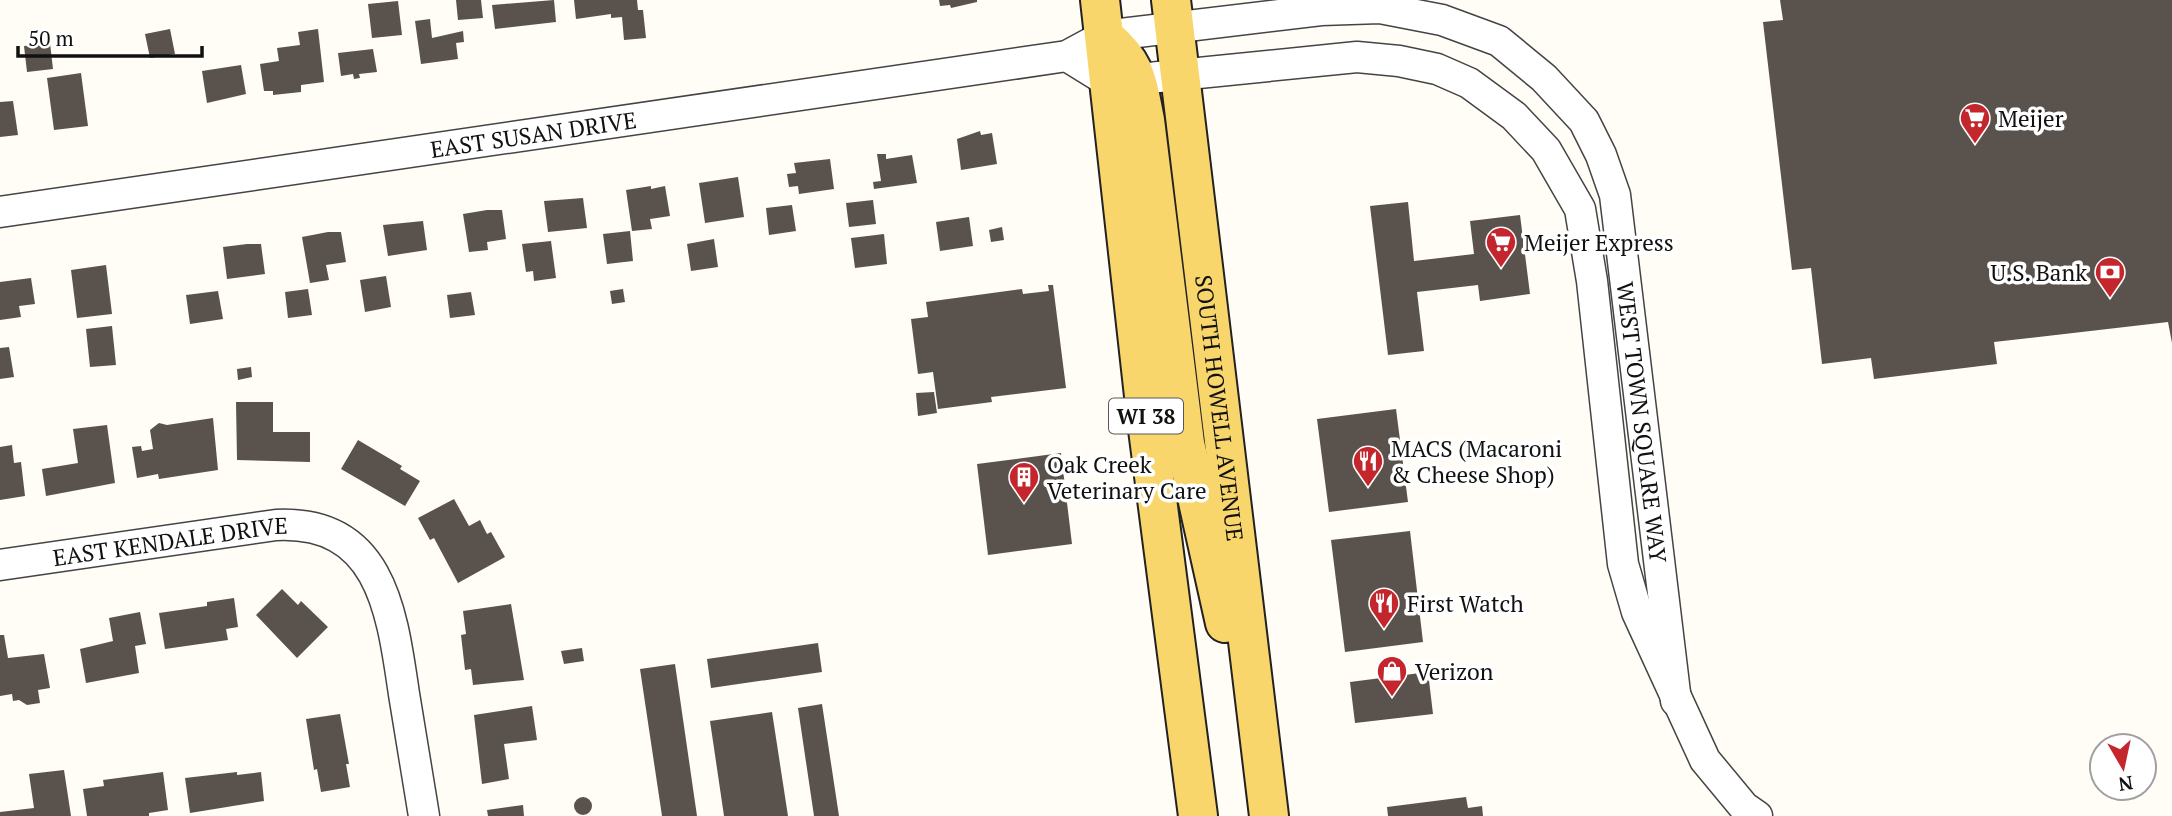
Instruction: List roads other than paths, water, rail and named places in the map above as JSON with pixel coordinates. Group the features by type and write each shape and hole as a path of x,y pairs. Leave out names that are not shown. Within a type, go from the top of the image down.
{"main road":[{"name":"SOUTH HOWELL AVENUE","path":"1172,14 1269,816"},
{"path":"1102,18 1126,54 1123,80 1147,132 1185,443 1229,640 1264,770"},
{"name":"WI 38","path":"1123,80 1146,414 1198,816"}],"street":[{"name":"WEST TOWN SQUARE WAY","path":"1102,18 1380,8 1442,20 1499,41 1544,78 1584,121 1601,155 1615,195 1676,701"},
{"name":"EAST SUSAN DRIVE","path":"0,212 1067,56 1102,18"},
{"path":"1067,56 1123,80"},
{"name":"WEST TOWN SQUARE WAY","path":"1123,80 1357,57 1399,61 1437,69 1469,83 1514,116 1546,150 1580,209 1592,281 1623,564 1637,612 1705,760 1744,807 1757,816"},
{"name":"EAST KENDALE DRIVE","path":"0,565 276,525 305,526 339,537 359,553 374,574 393,622 424,816"}],"place":[{"name":"Meijer","path":"1975,145"},
{"name":"Meijer Express","path":"1501,269"},
{"name":"U.S. Bank","path":"2110,299"},
{"name":"MACS (Macaroni & Cheese Shop)","path":"1368,488"},
{"name":"Oak Creek Veterinary Care","path":"1024,504"},
{"name":"First Watch","path":"1384,630"},
{"name":"Verizon","path":"1392,698"}]}
